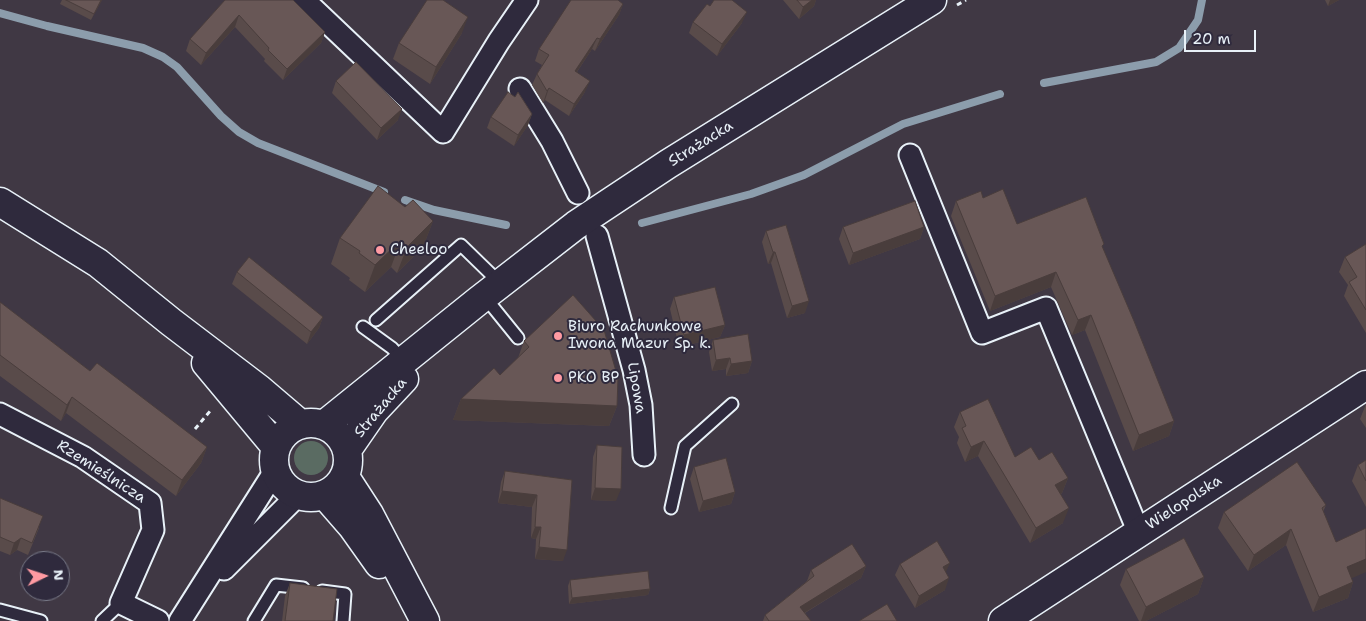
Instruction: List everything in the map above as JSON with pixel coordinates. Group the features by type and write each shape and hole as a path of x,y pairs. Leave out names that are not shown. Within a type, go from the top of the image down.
{"street":[{"path":"304,0 443,132 499,41 527,0"},
{"name":"Strażacka","path":"312,425 404,361 487,293 576,225 668,164 932,0"},
{"path":"520,90 552,141 578,193"},
{"path":"910,155 982,333 1046,308 1139,533"},
{"path":"0,202 98,263 259,389 312,425 334,431 342,440 347,450 348,468 340,484 324,495 316,497 298,495 288,490 280,482 275,459 242,404 171,322"},
{"name":"Lipowa","path":"598,236 634,370 641,405 644,455"},
{"name":"Strażacka","path":"347,450 374,411 487,293"},
{"name":"Wielopolska","path":"1003,621 1366,385"},
{"name":"Rzemieślnicza","path":"0,414 83,457 150,503 153,530 121,603"},
{"path":"186,612 275,459 282,437 290,429 312,425"},
{"path":"344,476 369,514 425,621"},
{"path":"186,612 298,495"},
{"path":"324,495 352,526 420,621"},
{"path":"121,603 158,621"}],"lane":[{"path":"376,320 461,245 487,293 518,338"},
{"path":"363,327 392,348 404,361"},
{"path":"671,508 685,446 732,404"},
{"path":"254,621 276,585 345,594 343,621"},
{"path":"102,621 121,603"},
{"path":"0,610 41,621"}],"path":[{"path":"195,428 213,409"}],"green space":[{"path":"311,441 318,442 323,446 327,451 327,465 323,470 318,474 311,475 304,474 299,470 295,465 294,458 295,451 299,446 304,442"}],"building":[{"path":"66,0 101,0 94,14"},
{"path":"225,0 293,0 325,32 287,69 268,50 269,48 239,15 206,53 190,39"},
{"path":"427,0 443,0 468,17 436,67 399,43"},
{"path":"571,0 618,0 623,4 600,39 597,38 575,71 590,81 574,104 549,88 547,91 537,74 549,55 539,49"},
{"path":"714,0 732,0 747,12 722,44 693,22 707,4 710,6"},
{"path":"797,0 812,0 803,7"},
{"path":"356,62 402,109 381,128 336,81"},
{"path":"508,92 515,97 518,92 532,114 518,135 491,117"},
{"path":"378,186 405,207 413,200 433,221 407,247 401,240 375,265 359,253 360,251 340,238"},
{"path":"1003,189 1017,224 1086,197 1104,244 1102,246 1174,421 1139,435 1091,315 1078,320 1056,272 995,296 956,201 981,191 983,198"},
{"path":"915,201 924,227 853,253 843,227"},
{"path":"786,225 809,301 792,306 775,252 773,252 766,231"},
{"path":"1366,244 1366,310 1349,282 1357,277 1345,257"},
{"path":"249,257 323,317 311,332 237,272"},
{"path":"715,287 725,325 684,335 674,297"},
{"name":"PKO BP","path":"573,295 604,330 618,378 617,406 461,399 494,368 500,375 529,347 524,341"},
{"path":"0,302 90,371 97,363 207,447 182,480 72,397 67,405 0,355"},
{"path":"748,334 752,361 731,364 730,358 716,360 713,340"},
{"path":"988,399 1015,457 1031,447 1039,460 1052,452 1068,478 1055,485 1069,508 1036,528 984,441 971,447 962,428 966,426 960,412"},
{"path":"597,445 622,447 621,489 595,488"},
{"path":"726,458 735,492 703,501 694,467"},
{"path":"1366,460 1366,481 1358,465"},
{"path":"1297,462 1326,505 1322,508 1336,542 1366,528 1366,559 1347,567 1353,582 1319,597 1291,529 1254,555 1224,512"},
{"path":"505,471 572,480 567,550 539,547 541,527 535,527 537,495 502,491"},
{"path":"0,498 43,516 32,543 21,538 14,543 0,537"},
{"path":"1184,538 1204,577 1146,607 1126,569"},
{"path":"937,541 950,563 943,567 949,578 919,596 900,564"},
{"path":"852,544 866,566 800,607 811,621 769,621 765,615 814,576 811,570"},
{"path":"648,571 650,589 572,598 570,580"},
{"path":"290,583 337,589 333,621 285,621"},
{"path":"887,604 897,621 859,621"}],"waterway":[{"path":"1044,83 1156,62 1179,48 1198,20 1202,0"},
{"path":"0,13 143,48 163,57 177,67 221,116 239,132 258,143 384,192"},
{"path":"642,223 751,194 804,175 903,124 1000,94"},
{"path":"405,200 434,210 506,225"}],"place":[{"name":"Cheeloo","path":"380,250"},
{"name":"Biuro Rachunkowe Iwona Mazur Sp. k.","path":"558,336"},
{"name":"PKO BP","path":"558,378"}]}
